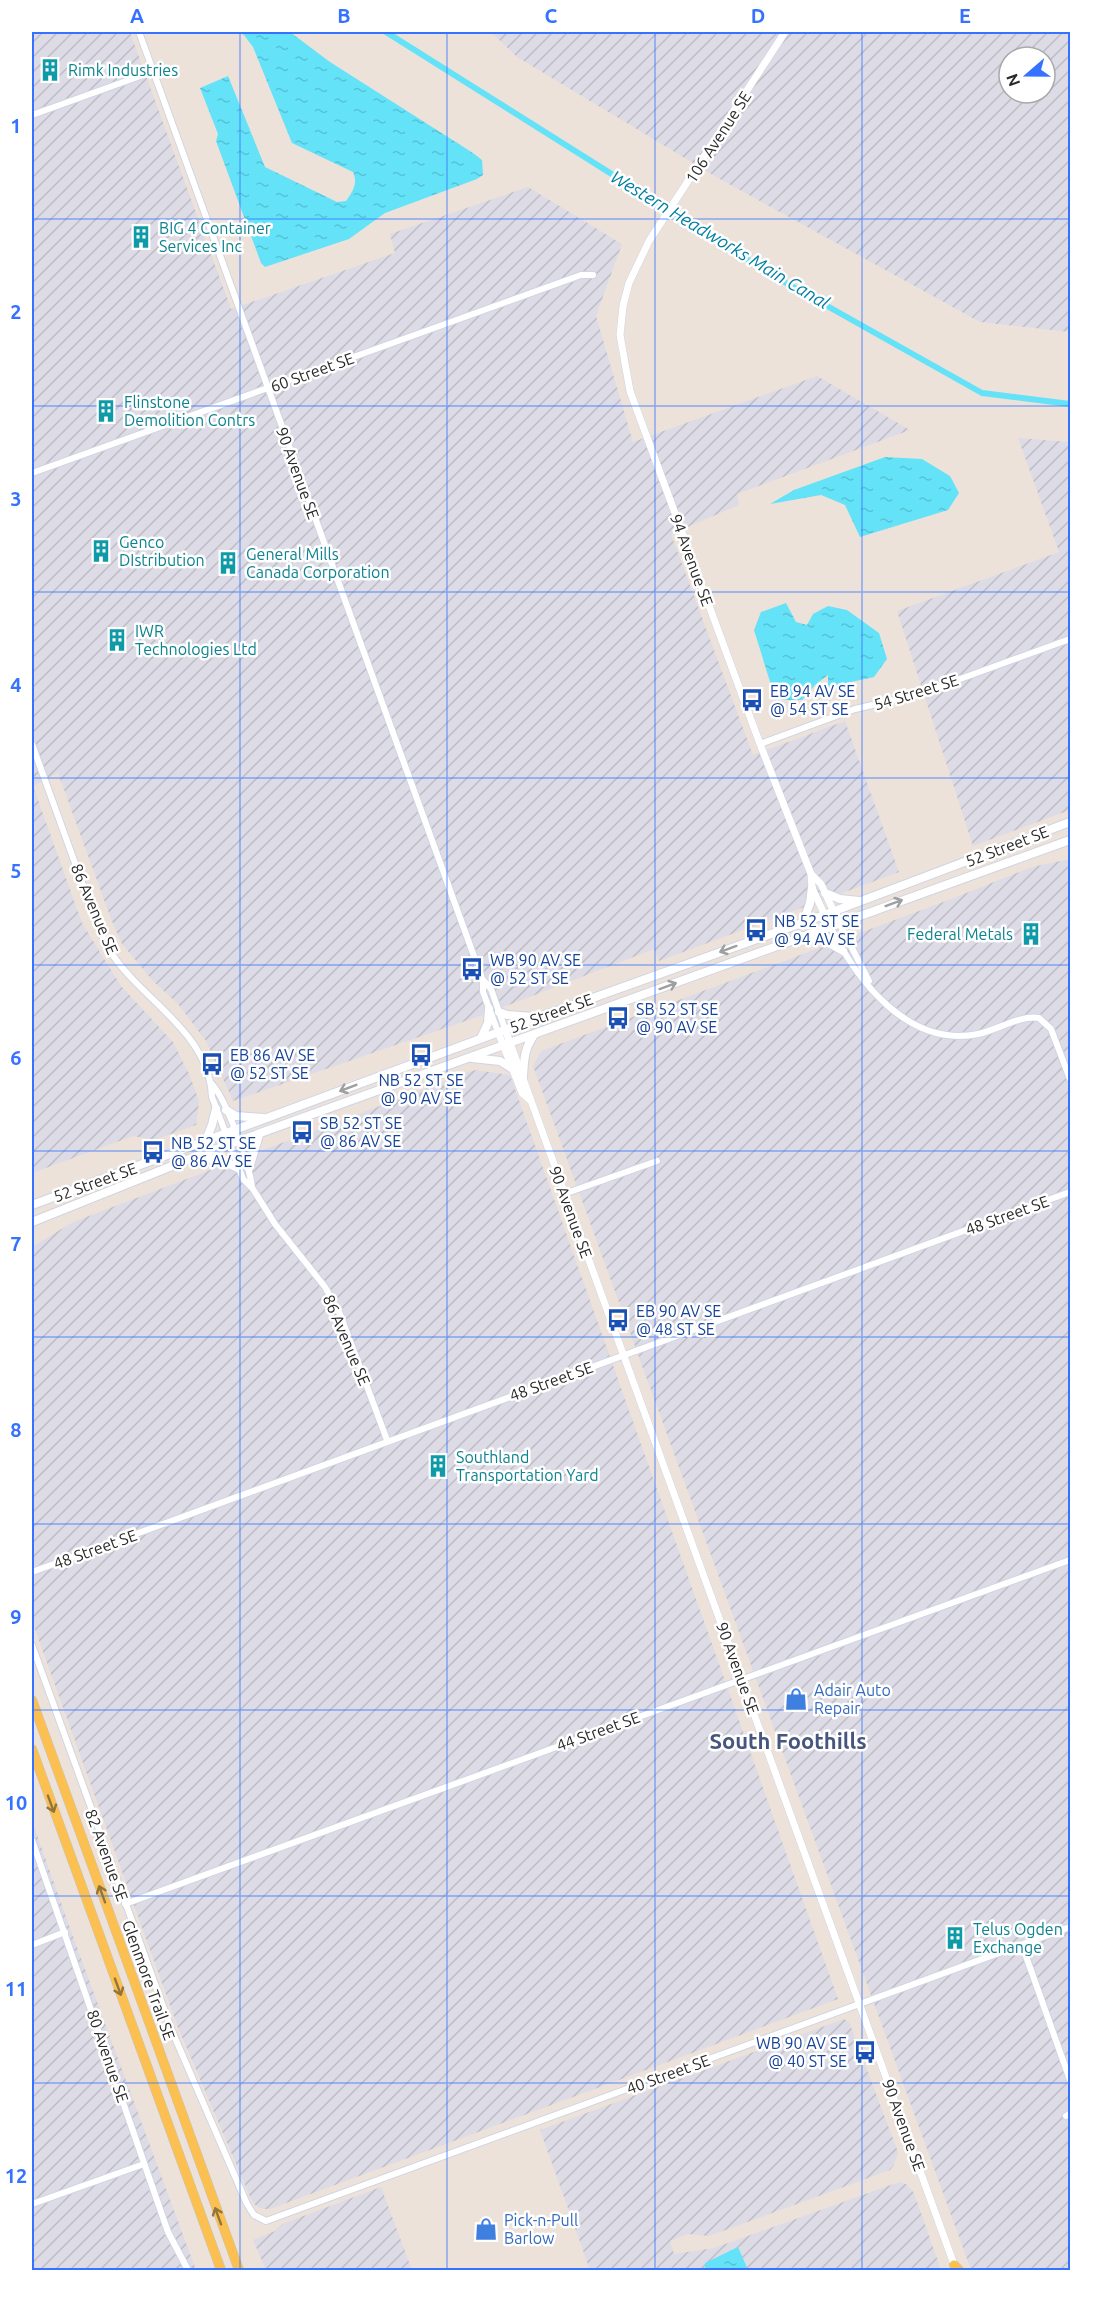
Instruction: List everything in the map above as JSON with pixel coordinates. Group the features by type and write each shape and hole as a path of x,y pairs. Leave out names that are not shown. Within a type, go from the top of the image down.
{"main road":[{"name":"52 Street SE","path":"32,1205 481,1038 829,914 1071,822"},
{"name":"52 Street SE","path":"32,1222 197,1156 1071,840"},
{"path":"803,922 810,903 812,888"},
{"path":"825,893 840,899 863,901"},
{"path":"803,936 826,941 843,951"},
{"path":"481,1038 488,1023 489,1009"},
{"path":"499,1011 507,1015 537,1018"},
{"path":"523,1077 526,1050 534,1035"},
{"path":"466,1058 500,1062 511,1068"},
{"path":"206,1140 216,1108"},
{"path":"226,1110 236,1116 266,1119"},
{"path":"249,1168 259,1135"},
{"path":"197,1156 225,1162 238,1168"},
{"name":"Glenmore Trail SE","path":"32,1700 239,2271"},
{"name":"Glenmore Trail SE","path":"32,1749 221,2271"}],"street":[{"name":"90 Avenue SE","path":"139,32 483,981 483,992 489,1009 501,1031 511,1068 522,1094 530,1100"},
{"name":"106 Avenue SE","path":"649,241 785,32"},
{"path":"32,115 154,71"},
{"name":"94 Avenue SE","path":"649,241 629,283 623,306 620,335 630,391 760,744 811,874 812,888 829,914 843,951 891,1010 908,1022 935,1033 961,1036 979,1034 1023,1019 1039,1018 1051,1029 1071,1079"},
{"name":"60 Street SE","path":"32,473 581,275 594,275"},
{"name":"54 Street SE","path":"760,744 855,709 916,695 1071,639"},
{"name":"86 Avenue SE","path":"32,744 97,922 110,951 126,973 176,1020 189,1036 211,1083 216,1108 230,1132"},
{"name":"94 Avenue SE","path":"811,874 821,884 829,914"},
{"name":"94 Avenue SE","path":"834,925 861,962 873,990"},
{"name":"90 Avenue SE","path":"483,981 491,989 499,1011 501,1031"},
{"name":"90 Avenue SE","path":"506,1045 523,1077 956,2269"},
{"name":"86 Avenue SE","path":"211,1083 219,1090 226,1110 238,1168 243,1179 253,1189"},
{"name":"86 Avenue SE","path":"234,1143 249,1168 253,1189 260,1204 325,1287 340,1314 387,1440"},
{"path":"564,1194 657,1161"},
{"name":"48 Street SE","path":"32,1572 387,1440 1071,1192"},
{"name":"44 Street SE","path":"125,1904 1071,1560"},
{"name":"82 Avenue SE","path":"32,1645 189,2075 247,2204 254,2215 266,2221"},
{"name":"80 Avenue SE","path":"32,1840 168,2232 188,2271"},
{"name":"40 Street SE","path":"266,2221 1071,1927"},
{"path":"32,1945 65,1932"},
{"path":"1022,1945 1071,2080"},
{"path":"32,2204 144,2164"}],"shaded area":[{"path":"32,32 130,32 231,309 395,253 390,234 528,187 622,244 596,316 633,442 817,376 910,430 737,494 739,505 671,534 753,755 845,721 899,872 659,961 654,949 483,1015 233,1101 206,1041 178,1004 153,981 122,944 58,773 33,786 82,923 121,986 173,1042 190,1076 199,1101 196,1125 154,1140 133,1136 32,1173"},
{"path":"491,32 1070,32 1070,332 980,322 718,178 517,57"},
{"path":"1018,438 1070,442 1070,810 973,846 897,611 1059,552"},
{"path":"1070,859 1070,2270 971,2270 533,1066 541,1051 1032,867"},
{"path":"475,1070 510,1075 838,1999 270,2209 263,2209 255,2205 250,2197 177,2025 32,1621 32,1247 73,1222"},
{"path":"32,1821 75,1942 196,2270 32,2270"},
{"path":"844,2019 849,2022 898,2152 894,2165 890,2170 709,2236 688,2234 670,2241 674,2254 714,2248 899,2182 906,2184 914,2193 941,2270 590,2270 540,2130"},
{"path":"381,2187 412,2270 266,2270 253,2240 275,2231 282,2224"}],"water":[{"path":"238,32 290,32 330,62 473,153 482,160 483,175 385,213 349,239 265,267 261,263 216,141 218,134 200,88 228,76 265,167 337,202 346,201 353,191 355,180 353,172 292,143 253,47 244,35"},
{"path":"885,457 922,459 950,476 959,493 948,510 860,537 845,505 821,495 770,504 794,490"},
{"path":"786,603 796,622 807,625 813,614 828,606 847,610 879,633 887,659 874,677 828,687 828,675 815,685 802,700 783,700 771,685 754,630 761,612"},
{"path":"738,2247 748,2270 705,2270 705,2263"}],"waterway":[{"name":"Western Headworks Main Canal","path":"386,32 772,275 982,393 1070,404"}],"place":[{"name":"Rimk Industries","path":"50,70"},
{"name":"BIG 4 Container Services Inc","path":"141,237"},
{"name":"Flinstone Demolition Contrs","path":"106,411"},
{"name":"Genco DIstribution","path":"101,551"},
{"name":"General Mills Canada Corporation","path":"228,563"},
{"name":"IWR Technologies Ltd","path":"117,640"},
{"name":"EB 94 AV SE @ 54 ST SE","path":"752,700"},
{"name":"NB 52 ST SE @ 94 AV SE","path":"756,930"},
{"name":"Federal Metals","path":"1031,934"},
{"name":"WB 90 AV SE @ 52 ST SE","path":"472,969"},
{"name":"SB 52 ST SE @ 90 AV SE","path":"618,1018"},
{"name":"NB 52 ST SE @ 90 AV SE","path":"421,1055"},
{"name":"EB 86 AV SE @ 52 ST SE","path":"212,1064"},
{"name":"SB 52 ST SE @ 86 AV SE","path":"302,1132"},
{"name":"NB 52 ST SE @ 86 AV SE","path":"153,1152"},
{"name":"EB 90 AV SE @ 48 ST SE","path":"618,1320"},
{"name":"Southland Transportation Yard","path":"438,1466"},
{"name":"Adair Auto Repair","path":"796,1699"},
{"name":"Telus Ogden Exchange","path":"955,1938"},
{"name":"WB 90 AV SE @ 40 ST SE","path":"865,2052"},
{"name":"Pick-n-Pull Barlow","path":"486,2229"}],"district":[{"name":"South Foothills","path":"788,1741"}]}
